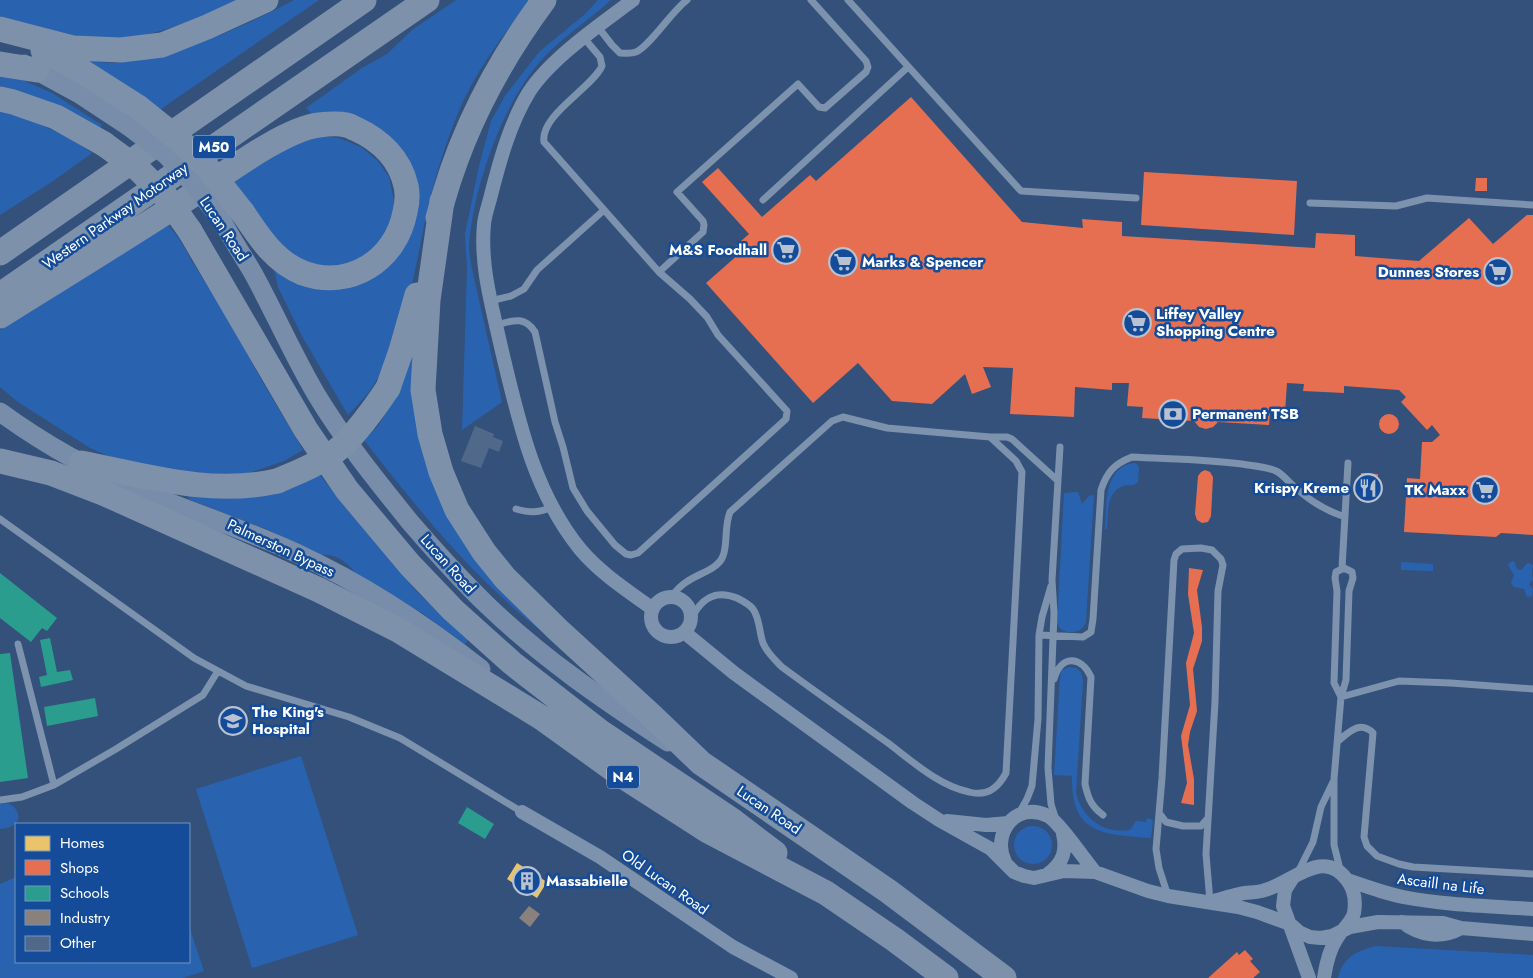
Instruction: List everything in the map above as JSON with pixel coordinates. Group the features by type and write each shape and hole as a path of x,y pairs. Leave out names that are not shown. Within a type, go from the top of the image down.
{"highway":[{"path":"0,29 73,48 121,50 162,45 266,0"},
{"name":"M50","path":"0,253 364,0"},
{"name":"Western Parkway Motorway","path":"0,295 427,0"},
{"path":"81,463 202,487 233,488 258,486 277,481 310,467 340,447 368,418 388,388 408,328 442,201 465,133 493,77 522,30 544,0"},
{"path":"0,29 70,64 133,116 178,138 206,166 232,217 259,238 282,262 303,273 328,278 352,275 370,266 385,254 397,238 407,202 406,186 399,167 388,150 372,136 346,125 318,125 292,133 260,152 128,237 0,316"},
{"path":"0,64 37,70"},
{"path":"0,99 56,117 104,144 138,169 166,198 190,231 306,430 347,490 410,565 453,610 520,669 602,733 733,821 826,893"},
{"path":"0,232 182,125"},
{"path":"442,201 428,300 423,390 430,434 441,472 458,510 484,552 506,578 558,630 652,716 701,764"},
{"path":"0,461 51,473 103,493 319,590 398,630 542,718"},
{"name":"N4","path":"542,718 624,778 665,805 721,839 826,893 895,940 946,978"},
{"name":"Lucan Road","path":"701,764 896,897 1004,978"}],"main road":[{"path":"0,54 37,70 105,109 133,116"},
{"name":"Lucan Road","path":"232,217 253,274 316,394 392,500 452,569 493,611 563,670 701,764"},
{"name":"Palmerston Bypass","path":"0,412 81,463 143,492 222,521 296,553 347,580 442,640 542,718"}],"street":[{"path":"633,0 598,26 551,66 534,84 522,105 505,147 484,223 483,263 490,301 524,437 531,459 552,507 580,549 590,560 625,590 653,609"},
{"path":"671,597 682,600 689,609 687,626 672,637 659,633 652,622 653,609 660,600 671,597"},
{"path":"687,626 734,673 913,803 990,849 1014,872 1024,876 1034,878 1064,871 1094,872 1124,884 1168,896 1238,907 1290,924 1299,932 1310,937 1327,937 1343,929 1378,922 1402,922 1412,930 1426,934 1449,935 1461,928 1533,934"},
{"name":"Old Lucan Road","path":"522,812 600,857 733,947 791,978"},
{"path":"939,820 986,825 1012,820 1027,813 1038,813 1048,816 1060,828 1094,872"},
{"path":"1006,864 1001,854 1000,843 1002,832 1012,820"},
{"path":"1048,874 1060,863 1064,854 1065,843 1060,828"},
{"path":"1210,902 1238,894 1264,891 1312,867 1324,866 1336,870 1345,877 1352,887 1355,906 1353,916 1332,948 1325,966 1324,978"},
{"path":"1294,877 1286,890 1283,901 1285,913 1309,978"},
{"name":"Ascaill na Life","path":"1345,877 1379,891 1403,897 1533,909"}],"lane":[{"path":"598,26 620,53 637,52 673,12 687,0"},
{"path":"659,272 703,232 704,228 703,222 676,192 798,84 819,107 825,108 866,72 868,67 866,61 811,0"},
{"path":"848,0 1021,191 1136,198"},
{"path":"496,325 522,321 530,324 535,332 555,422 574,488 587,511 615,545 626,554 638,553 783,422 787,415 787,411 718,335 706,317 690,299 659,272 544,142 543,136 554,117 596,75 602,66 600,57 584,38"},
{"path":"763,200 908,67"},
{"path":"1310,203 1396,206 1427,198 1533,205"},
{"path":"490,301 511,296 524,289 538,270 604,210"},
{"path":"671,597 684,583 715,566 724,555 726,521 730,512 820,431 843,417 887,428 1007,437 1012,439 1058,480"},
{"path":"687,626 695,610 713,595 727,595 748,604 758,618 764,645 769,654 782,667 939,779 970,793 982,793 992,790 1000,783 1006,773 1022,472 1016,461 990,437"},
{"path":"1060,447 1052,580 1054,613 1049,788 1051,804 1060,828"},
{"path":"1039,635 1083,637 1090,632 1093,619 1102,490 1107,474 1116,464 1124,460 1132,458 1206,461 1271,469 1279,472 1294,487 1329,512 1345,517"},
{"path":"1342,568 1348,463"},
{"path":"516,509 529,513 541,512 552,507"},
{"path":"0,519 194,658 246,686 349,717 400,738 522,812"},
{"path":"1168,896 1158,863 1157,842 1174,560 1176,554 1182,549 1201,548 1212,550 1217,554 1223,565 1218,591 1215,702 1205,861 1210,902"},
{"path":"1341,697 1334,683 1334,670 1337,590 1335,578 1336,572 1342,568 1350,570 1353,578 1348,591 1346,680 1341,697 1334,779 1334,844 1345,877"},
{"path":"1012,820 1027,799 1032,786 1038,719 1039,635 1052,580"},
{"path":"18,644 54,785"},
{"path":"1052,684 1057,670 1067,662 1080,662 1091,677 1085,784 1088,799 1096,810 1103,815"},
{"path":"0,800 22,797 54,785 116,749 203,695 218,671"},
{"path":"1341,697 1399,681 1443,682 1533,689"},
{"path":"1338,741 1358,726 1366,727 1373,733 1364,837 1367,846 1377,856 1393,863 1413,867 1533,874"},
{"path":"1294,877 1313,842 1322,807 1334,779"},
{"path":"1160,813 1162,818 1170,824 1196,827 1201,826 1209,817"}],"shaded area":[{"path":"0,0 242,0 164,30 123,39 102,40 73,38 0,16"},
{"path":"294,0 319,0 158,111 65,55 96,62 114,63 159,56 230,31"},
{"path":"456,0 529,0 483,65 459,110 437,173 413,281 398,333 388,359 375,383 366,396 348,415 302,336 278,287 275,273 260,251 369,276 409,174 314,116 306,108 362,68 387,54 412,30"},
{"path":"598,0 611,0 554,47 531,72 504,118 484,171 472,223 469,249 502,402 462,430 467,269 465,234 479,166 491,121 505,96 539,52 585,14"},
{"path":"0,70 52,93 102,125 99,130 0,86"},
{"path":"0,109 58,133 92,153 0,215"},
{"path":"318,136 339,138 361,147 378,161 389,177 394,201 392,218 376,248 360,259 342,266 319,267 304,262 276,241 232,179 293,142"},
{"path":"166,222 180,240 230,322 303,450 284,461 243,475 224,479 115,459 90,448 18,402 0,387 0,330 48,301 54,294"},
{"path":"412,342 425,455 549,635 512,606 474,570 409,497 364,440 378,426 398,393"},
{"path":"1136,463 1139,467 1138,482 1133,485 1123,486 1113,493 1108,510 1107,529 1105,529 1107,498 1112,478 1125,465"},
{"path":"320,475 418,593 468,640 465,644 422,613 355,573 341,560 322,555 266,529 188,499 190,494 224,499 256,496"},
{"path":"1078,492 1082,504 1089,496 1094,495 1086,622 1080,629 1067,632 1059,627 1057,623 1064,493"},
{"path":"1514,561 1519,570 1528,563 1533,565 1533,580 1529,584 1533,589 1532,596 1527,597 1524,589 1514,587 1511,583 1514,575 1508,565"},
{"path":"1401,562 1433,564 1433,571 1401,570"},
{"path":"1069,667 1076,668 1081,672 1083,681 1076,793 1079,802 1089,817 1103,827 1111,829 1120,831 1130,830 1136,821 1146,822 1147,818 1153,820 1151,838 1118,835 1093,828 1077,810 1073,795 1072,776 1054,775 1060,677 1062,670"},
{"path":"301,756 358,935 252,968 196,789"},
{"path":"0,804 10,804 18,813 18,820 11,827 0,829"},
{"path":"1033,826 1047,831 1052,845 1047,859 1033,864 1019,859 1014,845 1019,831"},
{"path":"15,877 15,963 190,963 190,929 204,971 183,978 0,978 0,884"},
{"path":"1376,946 1533,955 1533,978 1338,978 1347,960 1363,950"}],"building: Homes":[{"name":"Massabielle","path":"517,863 547,882 537,898 507,879"}],"building: Shops":[{"name":"Liffey Valley Shopping Centre","path":"911,97 1022,222 1083,228 1082,219 1122,222 1122,236 1315,248 1316,233 1355,235 1355,256 1419,261 1469,218 1493,244 1527,215 1533,215 1533,535 1501,533 1496,537 1404,532 1407,478 1420,479 1422,442 1432,442 1440,435 1432,425 1427,430 1401,402 1406,397 1399,390 1344,386 1344,393 1303,391 1304,384 1287,383 1285,413 1270,412 1269,425 1218,422 1213,427 1206,429 1199,427 1194,421 1142,418 1143,407 1127,406 1129,383 1112,383 1112,390 1075,387 1074,417 1010,414 1013,368 983,367 991,387 972,394 965,374 932,404 892,401 858,363 813,403 706,283 739,254 733,248 749,234 702,182 718,168 762,217 810,175 816,181"},
{"path":"1144,172 1297,181 1294,235 1141,225"},
{"path":"1476,178 1487,178 1487,191 1475,191"},
{"path":"1389,414 1396,417 1399,424 1396,431 1389,434 1382,431 1379,424 1382,417"},
{"path":"1205,470 1210,472 1213,477 1211,516 1208,522 1202,523 1197,520 1195,514 1198,476"},
{"name":"Krispy Kreme","path":"1361,473 1378,474 1377,495 1359,493"},
{"path":"1189,568 1203,570 1197,590 1202,641 1193,669 1197,711 1188,745 1194,779 1194,805 1181,803 1187,783 1181,736 1190,705 1186,663 1194,633 1188,594"},
{"path":"1245,950 1253,959 1250,961 1260,972 1253,978 1208,978 1237,952 1239,955"}],"building: Schools":[{"path":"0,573 57,618 47,631 42,628 31,642 0,618"},
{"path":"50,638 57,672 70,670 73,680 41,687 39,677 47,675 40,640"},
{"path":"10,653 28,778 0,782 0,654"},
{"path":"95,698 98,716 47,726 44,707"},
{"path":"467,807 494,824 485,839 458,823"}],"building: Industry":[{"path":"529,906 540,914 530,927 519,918"}],"building: Other":[{"path":"475,426 494,434 493,437 503,441 499,452 489,448 481,468 461,461"}],"place":[{"name":"M&S Foodhall","path":"786,250"},
{"name":"Marks & Spencer","path":"843,262"},
{"name":"Dunnes Stores","path":"1498,272"},
{"name":"Liffey Valley Shopping Centre","path":"1137,323"},
{"name":"Permanent TSB","path":"1173,414"},
{"name":"Krispy Kreme","path":"1368,488"},
{"name":"TK Maxx","path":"1485,490"},
{"name":"The King's Hospital","path":"233,721"},
{"name":"Massabielle","path":"527,881"}]}
